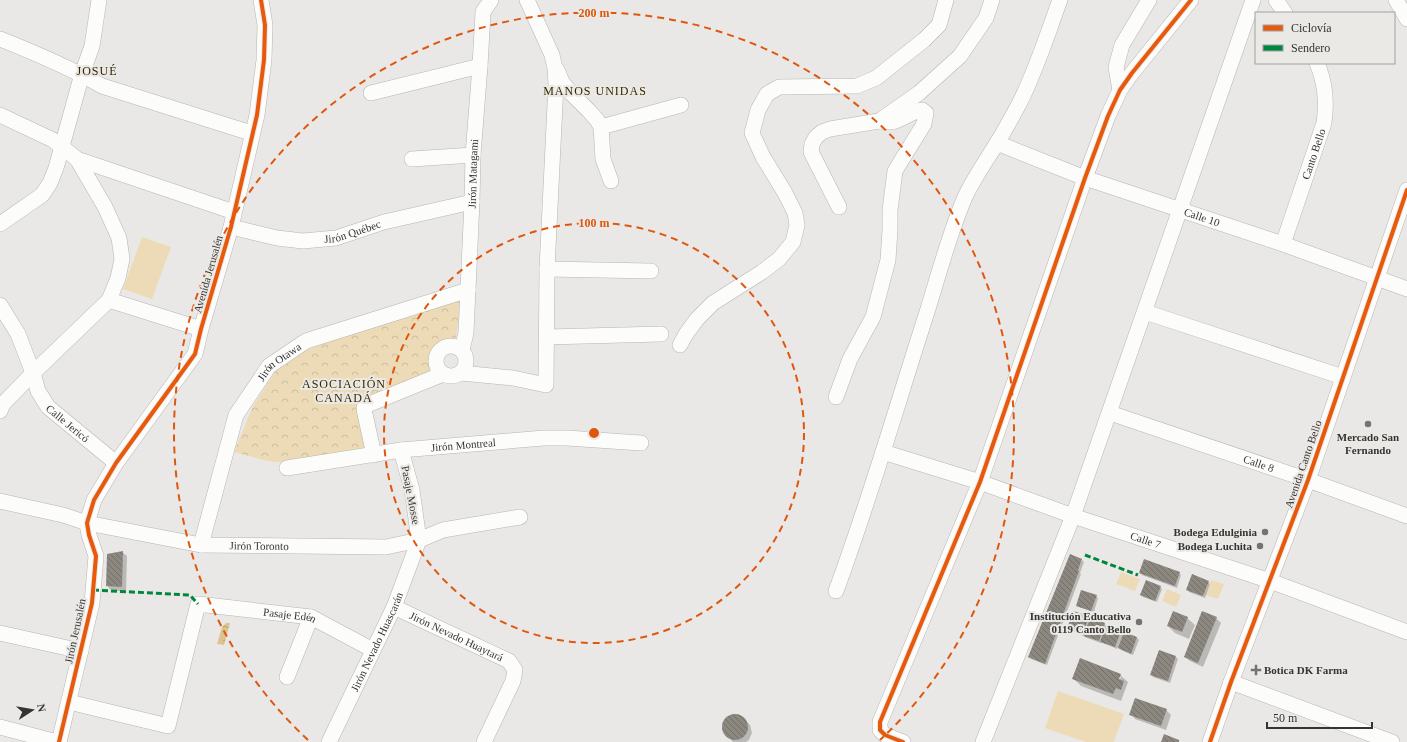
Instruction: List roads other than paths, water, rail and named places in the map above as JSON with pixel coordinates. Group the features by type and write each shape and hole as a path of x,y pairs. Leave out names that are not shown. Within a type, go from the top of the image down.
{"street":[{"path":"0,224 42,195 50,183 56,168 82,74 92,46 99,0"},
{"name":"Avenida Jerusalén","path":"87,523 94,500 116,463 195,354 232,220 251,134 257,115 264,60 265,25 261,0"},
{"name":"Jirón Matagami","path":"462,350 466,333 473,155 483,12 491,0"},
{"path":"461,373 466,364 465,354 462,350 453,346 448,346 440,350 437,354 436,363 439,371 452,377 461,373 513,378 546,385 547,269 556,92 555,68 552,55 526,0"},
{"path":"680,345 697,319 713,303 762,272 779,259 793,242 797,225 796,214 763,157 752,133 758,110 766,94 779,87 857,86 876,78 924,40 939,25 946,0"},
{"path":"879,121 919,93 960,56 986,18 992,0"},
{"path":"836,591 883,452 901,390 954,226 965,197 981,166 997,143 1019,103 1040,58 1060,0"},
{"path":"1120,90 1116,67 1122,45 1149,0"},
{"path":"903,742 885,734 880,730 880,722 980,482 1084,178 1108,116 1120,90 1190,0"},
{"path":"983,742 1073,516 1253,0"},
{"path":"1276,0 1284,12"},
{"path":"1396,0 1407,19"},
{"path":"0,39 82,74 102,86 251,134"},
{"name":"Canto Bello","path":"1283,244 1324,122 1326,106 1325,92 1321,72 1317,64"},
{"path":"371,94 480,66"},
{"path":"555,68 562,82 597,120 601,127 603,159 611,181"},
{"path":"601,127 681,104"},
{"path":"836,397 850,359 873,317 888,260 890,210 895,171 924,124 926,113 922,110 918,110 891,122 879,121 830,129 816,137 812,144 811,152 839,207"},
{"path":"0,115 53,140 70,155 77,159 105,207 119,238 122,259 118,278 109,300 34,373 4,404 0,411"},
{"name":"Calle 10","path":"997,143 1084,178 1283,244 1407,289"},
{"path":"412,159 473,155"},
{"name":"Jirón Québec","path":"77,159 277,238 303,241 336,238 384,222 472,202"},
{"name":"Avenida Canto Bello","path":"1210,742 1231,682 1308,480 1407,190"},
{"path":"547,269 651,271"},
{"name":"Jirón Otawa","path":"201,545 236,415 269,366 306,341 468,290"},
{"path":"109,300 201,329"},
{"name":"Calle Jericó","path":"0,305 18,334 34,373 38,391 48,407 116,463"},
{"path":"1145,312 1343,377"},
{"path":"547,337 661,334"},
{"path":"374,455 364,408 367,405 443,374"},
{"name":"Calle 8","path":"1110,413 1308,480 1407,516"},
{"name":"Jirón Montreal","path":"287,468 401,450 544,438 641,443"},
{"name":"Pasaje Mosse","path":"401,450 412,490 419,540"},
{"name":"Calle 7","path":"883,452 980,482 1073,516 1270,581 1407,632"},
{"name":"Jirón Toronto","path":"0,501 63,515 87,523 201,545 386,547 419,540 444,530 520,517"},
{"name":"Jirón Jerusalén","path":"58,742 92,603 96,556 89,535 87,523"},
{"name":"Jirón Nevado Huascarán","path":"329,742 394,607 419,540"},
{"name":"Pasaje Edén","path":"69,702 168,726 198,604 311,617 373,650"},
{"name":"Jirón Nevado Huaytará","path":"394,607 509,661 515,670 513,681 484,742"},
{"path":"287,677 311,617"},
{"path":"0,633 80,651"},
{"path":"1231,682 1392,742"},
{"path":"0,727 58,742"}],"water":[{"path":"226,623 230,623 224,645 217,644 222,627"}],"place":[{"name":"Mercado San Fernando","path":"1368,424"},
{"name":"Bodega Edulginia","path":"1265,532"},
{"name":"Bodega Luchita","path":"1260,546"},
{"name":"Institución Educativa 0119 Canto Bello","path":"1139,622"},
{"name":"Botica DK Farma","path":"1256,670"}],"district":[{"name":"JOSUÉ","path":"97,71"},
{"name":"MANOS UNIDAS","path":"595,91"},
{"name":"ASOCIACIÓN CANADÁ","path":"344,391"}]}
